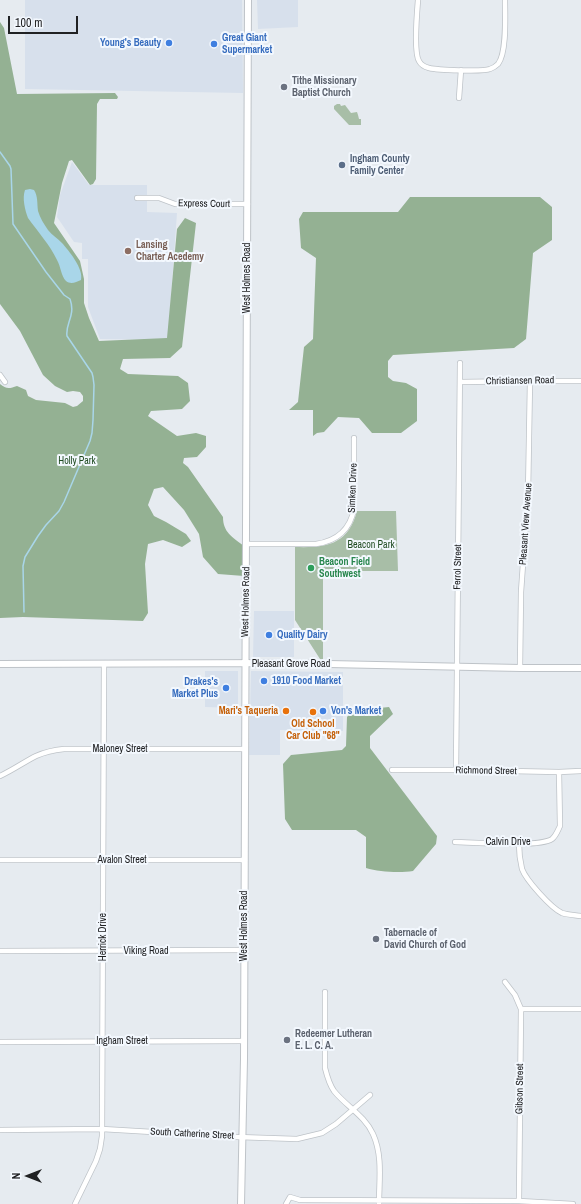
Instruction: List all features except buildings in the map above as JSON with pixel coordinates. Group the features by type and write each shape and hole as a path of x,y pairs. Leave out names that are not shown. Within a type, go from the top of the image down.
{"street":[{"name":"West Holmes Road","path":"241,1204 244,1041 248,0"},
{"path":"418,0 418,60 421,64 428,68 439,70 490,69 498,64 502,57 504,46 505,0"},
{"path":"459,98 461,70"},
{"name":"Express Court","path":"137,198 159,198 175,204 248,204"},
{"name":"Ferrol Street","path":"456,770 460,363"},
{"path":"0,375 5,382"},
{"name":"Christiansen Road","path":"460,382 530,380 581,381"},
{"name":"Pleasant View Avenue","path":"520,668 521,592 528,501 530,380"},
{"name":"Simken Drive","path":"246,544 316,544 333,539 341,534 352,518 354,509 354,438"},
{"name":"Pleasant Grove Road","path":"0,664 246,664 581,668"},
{"name":"Herrick Drive","path":"75,1204 91,1172 100,1149 102,1136 104,664"},
{"name":"Maloney Street","path":"0,776 35,757 54,750 245,750"},
{"name":"Richmond Street","path":"392,770 559,772 581,770"},
{"name":"Calvin Drive","path":"455,842 519,844 543,842 552,839 560,826 559,772"},
{"path":"519,844 523,870 546,900 555,909 563,913 581,916"},
{"name":"Avalon Street","path":"0,860 245,860"},
{"name":"Viking Road","path":"0,951 244,950"},
{"name":"Gibson Street","path":"505,982 515,995 521,1009 519,1200"},
{"path":"325,992 325,1068 328,1080 334,1090 364,1121 373,1133 378,1148 380,1162 379,1202"},
{"path":"521,1009 581,1009"},
{"name":"Ingham Street","path":"0,1042 244,1041"},
{"name":"South Catherine Street","path":"0,1130 102,1129 297,1139 322,1133 354,1110 370,1095"},
{"path":"286,1204 290,1197 300,1200 379,1202 519,1200 572,1204"}],"shaded area":[{"path":"25,0 242,0 243,93 25,89"},
{"path":"257,0 298,0 298,27 258,29"},
{"name":"Lansing Charter Acedemy","path":"72,162 89,185 147,185 147,212 177,213 168,340 100,339 88,307 88,259 82,259 82,243 74,242 57,217 60,195"},
{"path":"254,611 294,611 294,657 253,657"},
{"path":"205,671 238,671 238,708 205,707"},
{"path":"251,671 343,672 343,731 280,730 280,755 249,755"}],"green space":[{"name":"Holly Park","path":"0,22 4,28 17,94 115,93 118,97 117,99 100,99 97,104 96,179 93,184 90,185 72,160 69,161 62,183 54,223 80,261 84,279 84,303 99,341 167,338 177,229 185,218 196,223 182,347 170,358 123,359 120,369 128,374 178,376 188,383 190,401 182,409 151,411 148,416 177,436 196,433 206,436 206,447 197,457 184,458 183,463 188,467 223,517 226,530 232,537 244,546 244,576 218,574 203,557 199,534 184,510 163,487 154,489 148,505 154,516 186,534 191,541 182,547 163,540 148,544 145,564 148,613 143,621 23,617 0,618 0,384 6,388 17,386 26,390 28,396 36,400 65,403 73,407 77,406 83,401 83,396 80,392 67,392 55,386 43,375 20,331 0,304"},
{"path":"340,104 341,106 345,105 351,113 357,112 359,119 361,119 361,125 349,125 334,109 334,106"},
{"path":"410,197 540,197 552,207 552,240 533,253 526,339 514,348 393,355 388,361 388,377 393,381 406,383 417,389 417,421 401,433 372,433 359,418 338,417 324,432 317,433 313,436 313,410 289,410 298,402 304,347 313,339 316,258 301,248 299,219 303,212 398,212"},
{"name":"Beacon Park","path":"357,511 396,511 398,571 323,571 323,659 320,659 295,620 295,547 316,547 326,545 342,538 353,522"},
{"path":"389,707 393,714 370,736 370,748 437,836 436,844 413,871 390,872 366,868 366,837 356,830 292,830 285,819 283,764 291,755 342,750 346,746 347,717 352,711"}],"water":[{"path":"25,190 34,190 37,197 38,211 42,221 48,230 62,243 75,260 80,271 81,280 72,283 66,281 51,249 28,218 24,197"}],"waterway":[{"path":"0,152 11,169 13,224 46,272 64,295 70,299 72,310 67,327 67,336 92,373 94,385 93,420 90,441 59,511 46,525 25,557 23,566 24,612"}],"place":[{"name":"Young's Beauty","path":"169,43"},
{"name":"Great Giant Supermarket","path":"214,44"},
{"name":"Tithe Missionary Baptist Church","path":"284,87"},
{"name":"Ingham County Family Center","path":"342,165"},
{"name":"Lansing Charter Acedemy","path":"128,251"},
{"name":"Beacon Field Southwest","path":"311,568"},
{"name":"Quality Dairy","path":"269,635"},
{"name":"1910 Food Market","path":"264,681"},
{"name":"Drakes's Market Plus","path":"226,688"},
{"name":"Mari's Taqueria","path":"286,711"},
{"name":"Von's Market","path":"323,711"},
{"name":"Old School Car Club \"68\"","path":"313,712"},
{"name":"Tabernacle of David Church of God","path":"376,939"},
{"name":"Redeemer Lutheran E. L. C. A.","path":"287,1040"}]}
